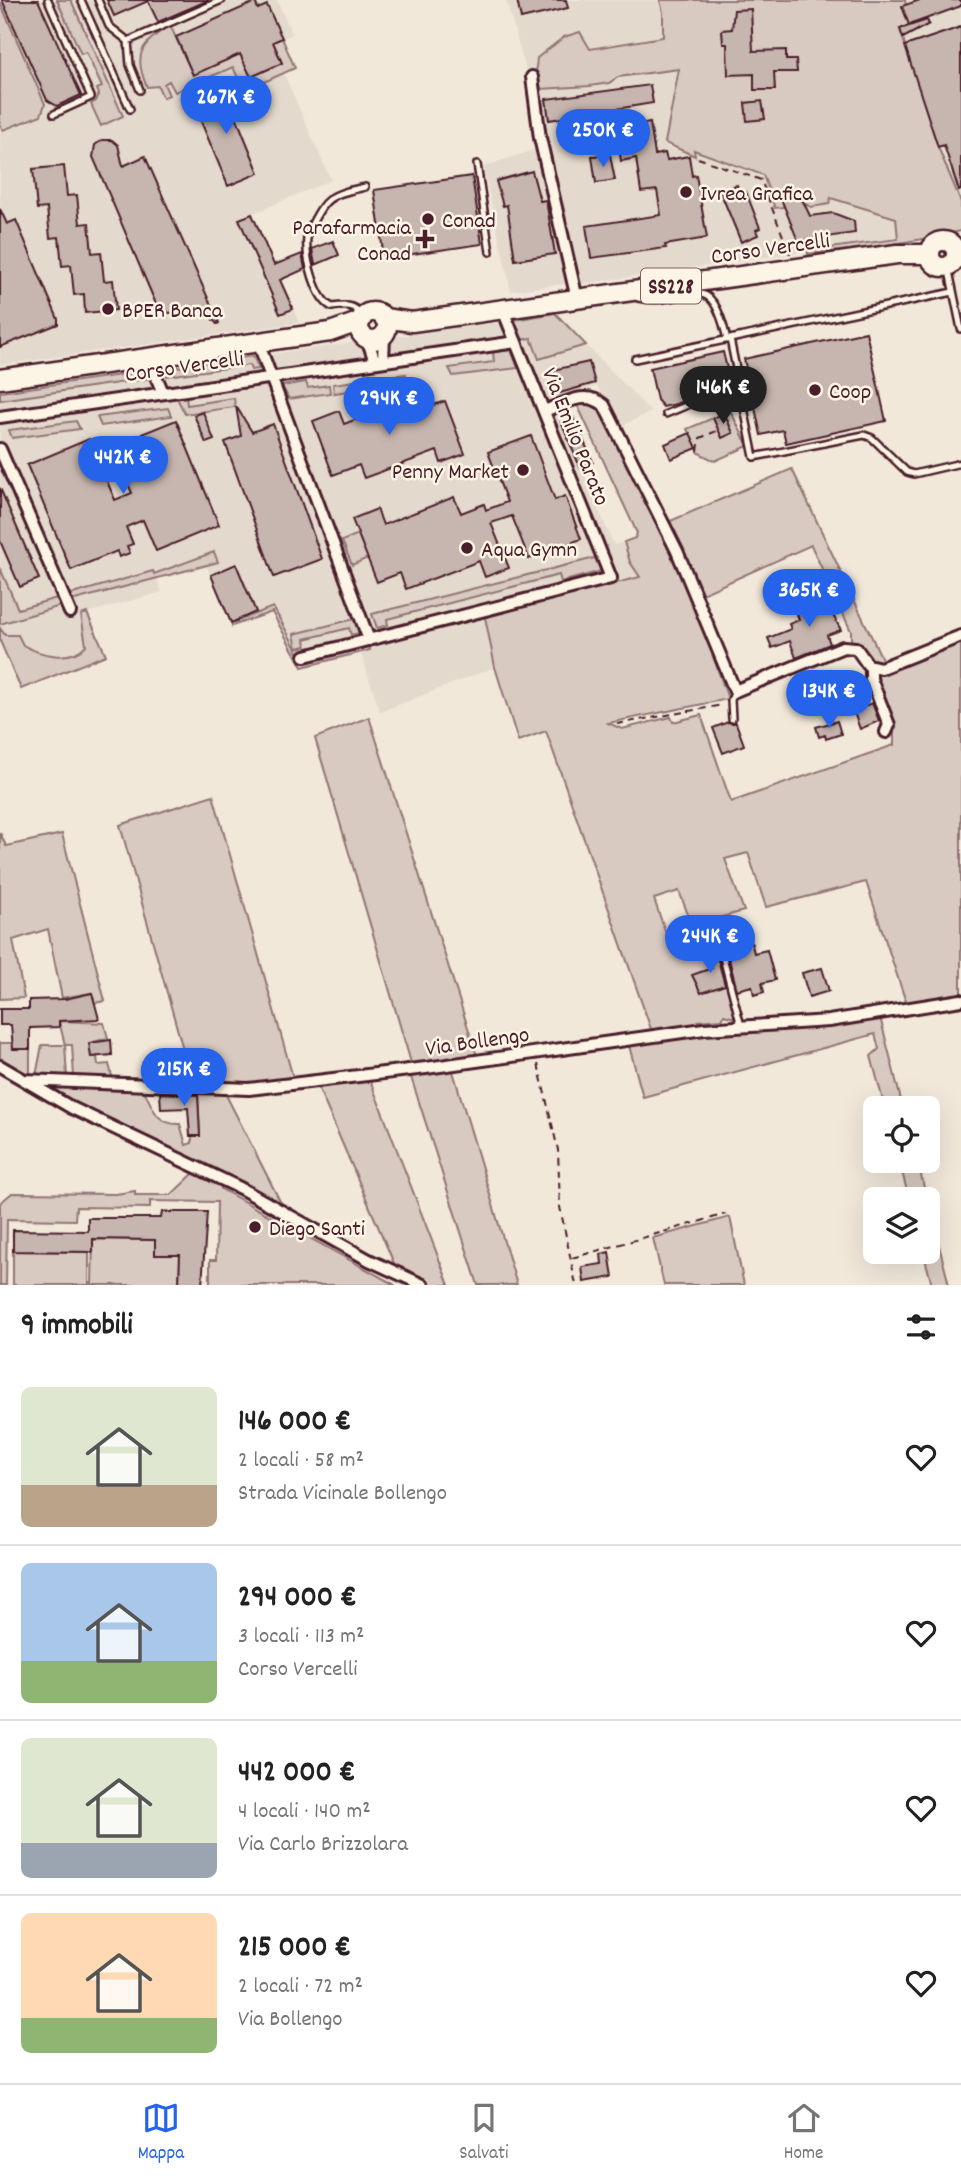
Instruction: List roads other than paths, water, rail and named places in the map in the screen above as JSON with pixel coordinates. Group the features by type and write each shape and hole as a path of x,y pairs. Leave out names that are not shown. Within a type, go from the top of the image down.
{"main road":[{"name":"SS228","path":"930,254 932,246 939,241 947,241 958,248 955,259 948,266"},
{"name":"Corso Vercelli","path":"0,379 330,332 341,336 412,321 897,254 930,254"},
{"path":"930,254 938,266 948,266"}],"street":[{"path":"532,77 538,130 577,299"},
{"name":"Via Emilio Parato","path":"369,640 611,578 503,310"},
{"path":"373,328 379,362"},
{"path":"373,328 379,362"},
{"path":"258,342 369,640 305,656"},
{"name":"Corso Vercelli","path":"0,416 516,342"},
{"path":"148,358 163,393"},
{"path":"544,411 583,396 596,398 604,405 677,551 734,691 843,647 856,648 871,667 871,679 888,725 886,732"},
{"path":"0,449 70,612"},
{"path":"871,667 881,667 961,636"},
{"name":"Via Bollengo","path":"0,1066 25,1080 235,1090 741,1027 829,1021 961,1000"},
{"path":"25,1080 104,1125 240,1188 369,1260 423,1285"}],"lane":[{"path":"48,0 91,97 54,114"},
{"path":"81,0 130,109"},
{"path":"98,0 109,26 128,41 130,65 141,90"},
{"path":"128,41 222,0"},
{"path":"477,164 490,252"},
{"path":"365,187 336,195 325,203 307,236 314,283 321,301 332,307 355,307 373,328"},
{"path":"948,266 959,308 961,330"},
{"path":"635,359 953,292"},
{"path":"618,293 645,299 698,293 711,298 720,309 754,457 864,435 872,438 907,472 914,474 961,463"},
{"path":"666,414 712,394 740,388"},
{"path":"732,719 734,691"},
{"path":"694,950 719,942 741,1027"}],"place":[{"name":"Ivrea Grafica","path":"686,192"},
{"name":"Conad","path":"428,219"},
{"name":"Parafarmacia Conad","path":"425,239"},
{"name":"BPER Banca","path":"108,309"},
{"name":"Coop","path":"815,390"},
{"name":"Penny Market","path":"523,470"},
{"name":"Aqua Gymn","path":"467,548"},
{"name":"Diego Santi","path":"255,1227"}]}
